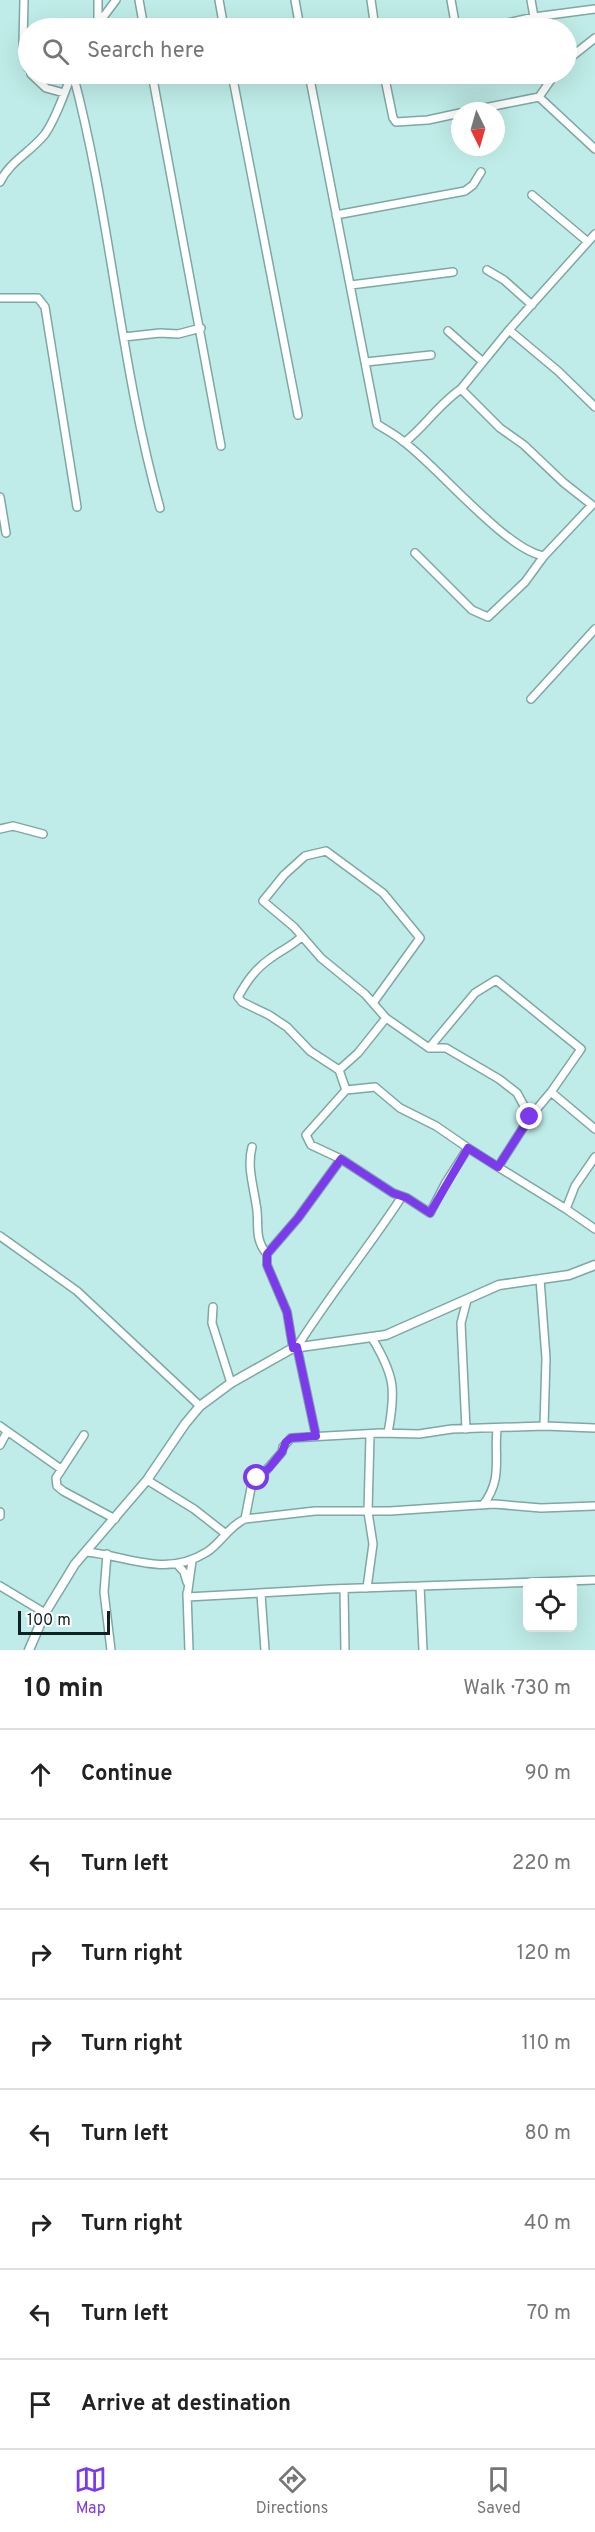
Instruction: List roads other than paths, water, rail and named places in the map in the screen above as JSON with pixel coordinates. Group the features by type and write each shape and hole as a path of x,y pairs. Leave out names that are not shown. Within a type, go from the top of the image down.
{"street":[{"path":"24,0 24,18"},
{"path":"97,18 98,0"},
{"path":"103,18 116,0"},
{"path":"139,0 142,18"},
{"path":"219,0 222,18"},
{"path":"295,0 298,18"},
{"path":"371,0 374,18"},
{"path":"451,0 454,18"},
{"path":"531,0 534,17"},
{"path":"530,18 595,9"},
{"path":"577,53 595,38"},
{"path":"42,84 46,88 64,93"},
{"path":"0,182 12,164 44,135 68,84"},
{"path":"75,84 103,212 149,468 160,508"},
{"path":"154,84 201,328 221,446"},
{"path":"234,84 298,415"},
{"path":"311,84 377,424 405,442 506,535 536,555 544,556"},
{"path":"386,84 393,118 396,122 428,120 451,115"},
{"path":"505,104 539,97 548,84"},
{"path":"539,97 595,148"},
{"path":"336,214 465,191 473,185 481,172"},
{"path":"532,195 588,242"},
{"path":"405,442 423,428 441,405 461,389 509,330 595,234"},
{"path":"487,270 504,280 532,305"},
{"path":"351,285 453,272"},
{"path":"0,298 34,297 41,300 45,307 77,507"},
{"path":"124,337 159,333 178,334 201,328"},
{"path":"509,330 558,371 595,407"},
{"path":"448,331 483,362"},
{"path":"366,362 431,355"},
{"path":"416,553 472,610 488,617 525,582 544,556 594,505 524,445 500,428 461,389"},
{"path":"0,497 6,533"},
{"path":"531,699 595,629"},
{"path":"0,829 13,826 43,834"},
{"path":"374,1003 420,938 383,892 326,851 305,856 284,875 263,901 302,936 321,958 374,1003 387,1018 429,1048 446,1048 499,1079 517,1094 530,1117"},
{"path":"302,936 296,943 272,957 251,974 238,997 242,1002 287,1027 310,1051 339,1070 346,1090"},
{"path":"429,1048 475,993 496,980 581,1049 530,1117 498,1167"},
{"path":"339,1070 358,1053 387,1018"},
{"path":"468,1148 430,1213 407,1198 393,1193 341,1159 311,1145 306,1135 346,1090 375,1087 400,1108 436,1126 595,1229"},
{"path":"551,1092 595,1129"},
{"path":"252,1147 251,1176 257,1207 259,1241 267,1254 267,1265 287,1312 316,1436"},
{"path":"566,1209 575,1186 595,1157"},
{"path":"267,1254 298,1218 341,1159"},
{"path":"295,1347 399,1201"},
{"path":"0,1236 77,1291 200,1406"},
{"path":"29,1650 45,1613 75,1564 147,1480 200,1406 231,1383 295,1347 337,1340 372,1338 407,1327 499,1285 576,1273 595,1264"},
{"path":"540,1279 546,1358 544,1426"},
{"path":"466,1429 460,1323 467,1300"},
{"path":"213,1307 212,1323 231,1383"},
{"path":"372,1338 394,1385 394,1404 388,1433"},
{"path":"0,1426 61,1469"},
{"path":"245,1519 251,1488 291,1438 388,1433 419,1434 466,1429 544,1426 595,1428"},
{"path":"483,1505 494,1492 497,1429"},
{"path":"0,1446 7,1432"},
{"path":"367,1588 373,1544 368,1512 370,1435"},
{"path":"84,1436 61,1469 56,1481 63,1491 115,1519"},
{"path":"147,1480 194,1509 226,1534"},
{"path":"86,1551 140,1563 177,1564 192,1561 214,1547 236,1523 245,1519 315,1511 368,1512 494,1504 541,1508 595,1506"},
{"path":"107,1554 104,1593 111,1650"},
{"path":"187,1597 192,1561"},
{"path":"177,1564 187,1579 189,1650"},
{"path":"187,1597 595,1580"},
{"path":"0,1586 45,1613"},
{"path":"420,1586 423,1650"},
{"path":"344,1589 345,1650"},
{"path":"261,1594 265,1650"}]}
